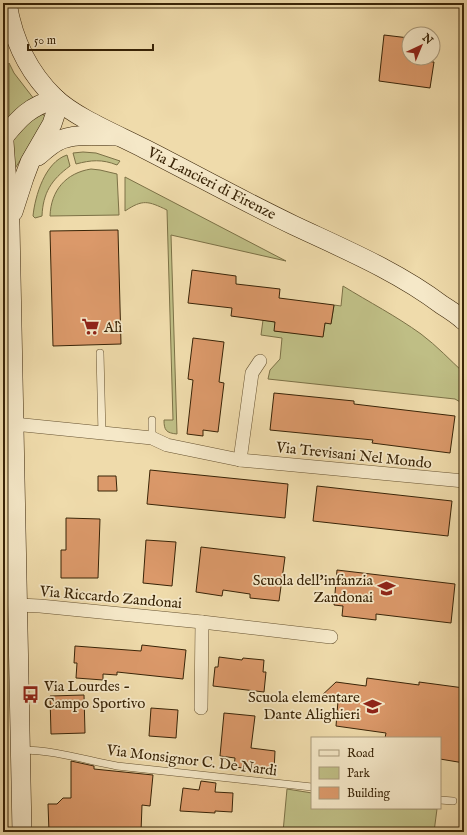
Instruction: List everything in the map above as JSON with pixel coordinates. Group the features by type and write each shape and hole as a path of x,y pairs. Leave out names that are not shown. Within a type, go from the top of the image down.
{"street":[{"path":"3,13 4,3"},
{"name":"Via Lancieri di Firenze","path":"7,3 10,22 16,41 26,61 35,76 56,99 83,117 291,224 395,274 428,294 464,321"},
{"path":"4,138 15,124 30,110 43,102 56,99 56,112 52,124 30,162 17,197 10,224"},
{"path":"3,128 10,224 10,419 18,605 22,832"},
{"path":"30,162 47,148 65,138 84,136 120,136"},
{"path":"240,460 252,373 260,361"},
{"name":"Via Trevisani Nel Mondo","path":"10,419 102,434 152,438 167,445 240,460 464,481"},
{"name":"Via Riccardo Zandonai","path":"18,605 202,622 331,637"},
{"name":"Via Riccardo Zandonai","path":"201,708 202,622"}],"lane":[{"path":"100,353 102,434"},
{"path":"152,420 152,438"},
{"name":"Via Monsignor C. De Nardi","path":"21,750 39,750 90,759 117,766 311,786"},
{"path":"441,800 453,801"}],"green space":[{"path":"9,63 14,73 34,99 9,119"},
{"path":"43,114 45,117 44,122 11,175 13,140 35,116"},
{"path":"73,153 96,153 120,161 117,165 96,161 76,164"},
{"path":"67,155 70,166 53,182 44,200 42,216 35,218 33,216 34,208 42,181 53,165 59,159"},
{"path":"91,169 117,174 119,215 50,216 53,198 62,184 74,174"},
{"path":"125,177 286,261 171,235 177,434 168,432 165,429 164,423 164,420 173,420 167,210 150,203 141,203 125,211"},
{"path":"343,286 412,327 438,348 464,373 464,407 462,403 455,399 268,379 270,370 280,359 282,338 261,335 263,320 275,322 275,331 323,336 325,323 331,323 334,305 341,306"},
{"path":"287,789 311,793 311,809 437,809 434,832 283,832"}],"building":[{"path":"384,35 401,37 401,66 433,66 430,88 379,81"},
{"path":"118,230 121,344 53,346 50,231"},
{"path":"192,270 236,276 236,284 280,289 279,298 334,305 331,324 325,323 323,337 274,331 275,322 231,316 232,308 188,303"},
{"path":"193,338 224,342 219,382 224,383 218,432 203,430 203,436 187,434 193,380 188,379"},
{"path":"274,393 354,401 354,404 455,416 450,453 372,443 373,440 270,430"},
{"path":"150,470 288,484 285,518 147,504"},
{"path":"98,476 116,476 117,491 98,491"},
{"path":"317,486 452,501 448,536 313,521"},
{"path":"66,518 100,519 98,578 61,578 61,550 66,550"},
{"path":"146,540 176,542 172,586 143,583"},
{"path":"201,547 285,557 279,601 250,598 250,594 223,590 222,596 196,592"},
{"path":"337,570 455,584 451,623 376,614 376,620 342,616 343,606 334,605"},
{"path":"142,645 186,650 183,679 117,672 117,675 103,674 103,680 76,678 77,663 74,663 75,646 141,651"},
{"path":"219,657 242,660 243,658 264,660 263,672 266,672 264,692 213,686 215,667 218,667"},
{"path":"367,678 419,685 419,682 464,688 464,763 441,759 441,737 385,737 386,733 336,726 338,701 318,699 336,682 366,686"},
{"path":"84,695 85,733 51,734 50,696"},
{"path":"151,708 178,710 176,738 149,736"},
{"path":"224,713 255,716 251,748 275,751 274,771 234,767 235,758 220,756"},
{"path":"71,761 94,766 94,769 153,775 150,806 142,805 141,832 49,832 48,804 57,804 63,798 71,798"},
{"path":"201,781 216,783 215,792 233,793 232,812 215,811 215,813 180,811 183,788 199,790"}],"place":[{"name":"Alì","path":"91,327"},
{"name":"Scuola dell'infanzia Zandonai","path":"386,589"},
{"name":"Via Lourdes - Campo Sportivo","path":"31,695"},
{"name":"Scuola elementare Dante Alighieri","path":"373,706"}]}
